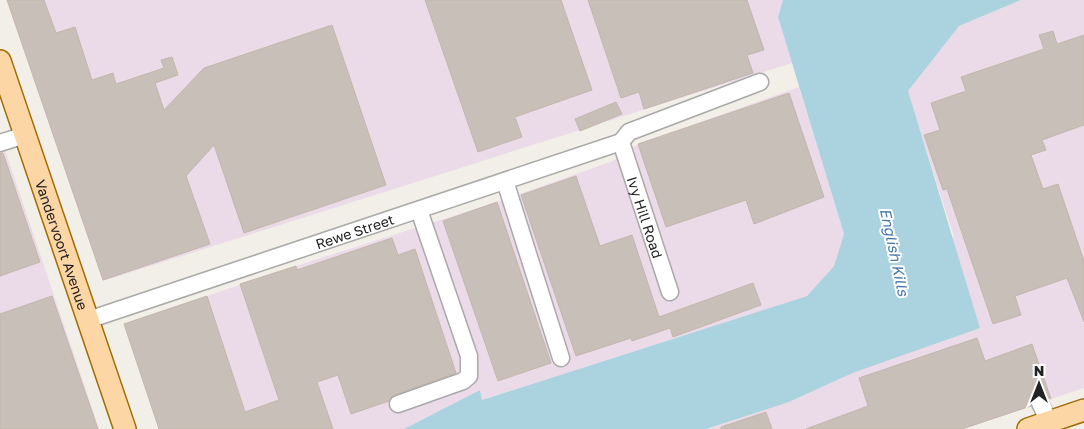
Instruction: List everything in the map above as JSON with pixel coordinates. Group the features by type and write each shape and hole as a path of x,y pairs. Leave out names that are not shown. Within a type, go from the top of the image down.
{"main road":[{"name":"Vandervoort Avenue","path":"0,61 125,429"},
{"path":"1028,429 1084,410"}],"street":[{"name":"Rewe Street","path":"88,320 620,142 629,132 760,82"},
{"path":"0,143 25,135"},
{"name":"Ivy Hill Road","path":"620,142 670,292"},
{"path":"505,181 562,358"},
{"path":"398,404 463,381 469,376 470,368 469,356 419,210"},
{"path":"1040,402 1048,422"}],"shaded area":[{"path":"7,0 783,0 778,17 792,63 103,281"},
{"path":"1021,0 1084,0 1084,388 962,429 706,429 789,402 855,372 954,237 907,91 959,26"},
{"path":"799,87 844,234 834,266 807,296 482,400 480,390 404,429 161,429 124,324 296,266 497,202 613,161 638,144"},
{"path":"0,135 99,429 0,429"}],"water":[{"name":"English Kills","path":"783,0 1021,0 959,26 908,91 980,328 855,372 789,402 706,429 404,429 480,390 482,400 807,296 834,266 844,234 778,17"}],"building":[{"path":"7,0 44,0 56,33 75,27 92,80 113,73 116,84 164,68 161,60 172,57 178,75 155,83 164,110 204,68 332,25 386,185 244,233 214,145 186,176 210,244 103,280"},
{"path":"425,0 561,0 592,90 515,117 522,137 478,152"},
{"path":"588,0 747,0 764,50 747,55 753,73 644,109 639,92 621,98"},
{"path":"1053,31 1057,44 1084,35 1084,125 1042,140 1046,150 1031,155 1043,189 1058,184 1084,261 1084,322 1067,278 1015,296 1021,315 993,324 947,189 943,190 924,135 940,130 931,103 966,91 961,77 1044,49 1039,35"},
{"path":"789,93 824,197 754,224 746,200 666,227 638,144"},
{"path":"616,102 622,114 580,131 575,119"},
{"path":"0,153 3,153 40,262 0,276"},
{"path":"576,176 600,246 632,235 659,317 753,283 761,305 673,337 670,328 632,341 631,338 576,356 521,195"},
{"path":"497,202 551,363 498,381 443,221"},
{"path":"392,238 398,255 415,249 456,373 395,395 389,401 351,414 338,375 317,382 333,429 159,429 124,324 207,296 245,412 279,400 240,284 296,266 297,270"},
{"path":"52,296 98,429 0,429 0,314"},
{"path":"977,338 985,361 1032,344 1051,399 1041,393 1036,394 1032,398 1031,406 962,429 806,429 868,406 859,378"},
{"path":"766,412 772,429 721,429 721,427"}]}
